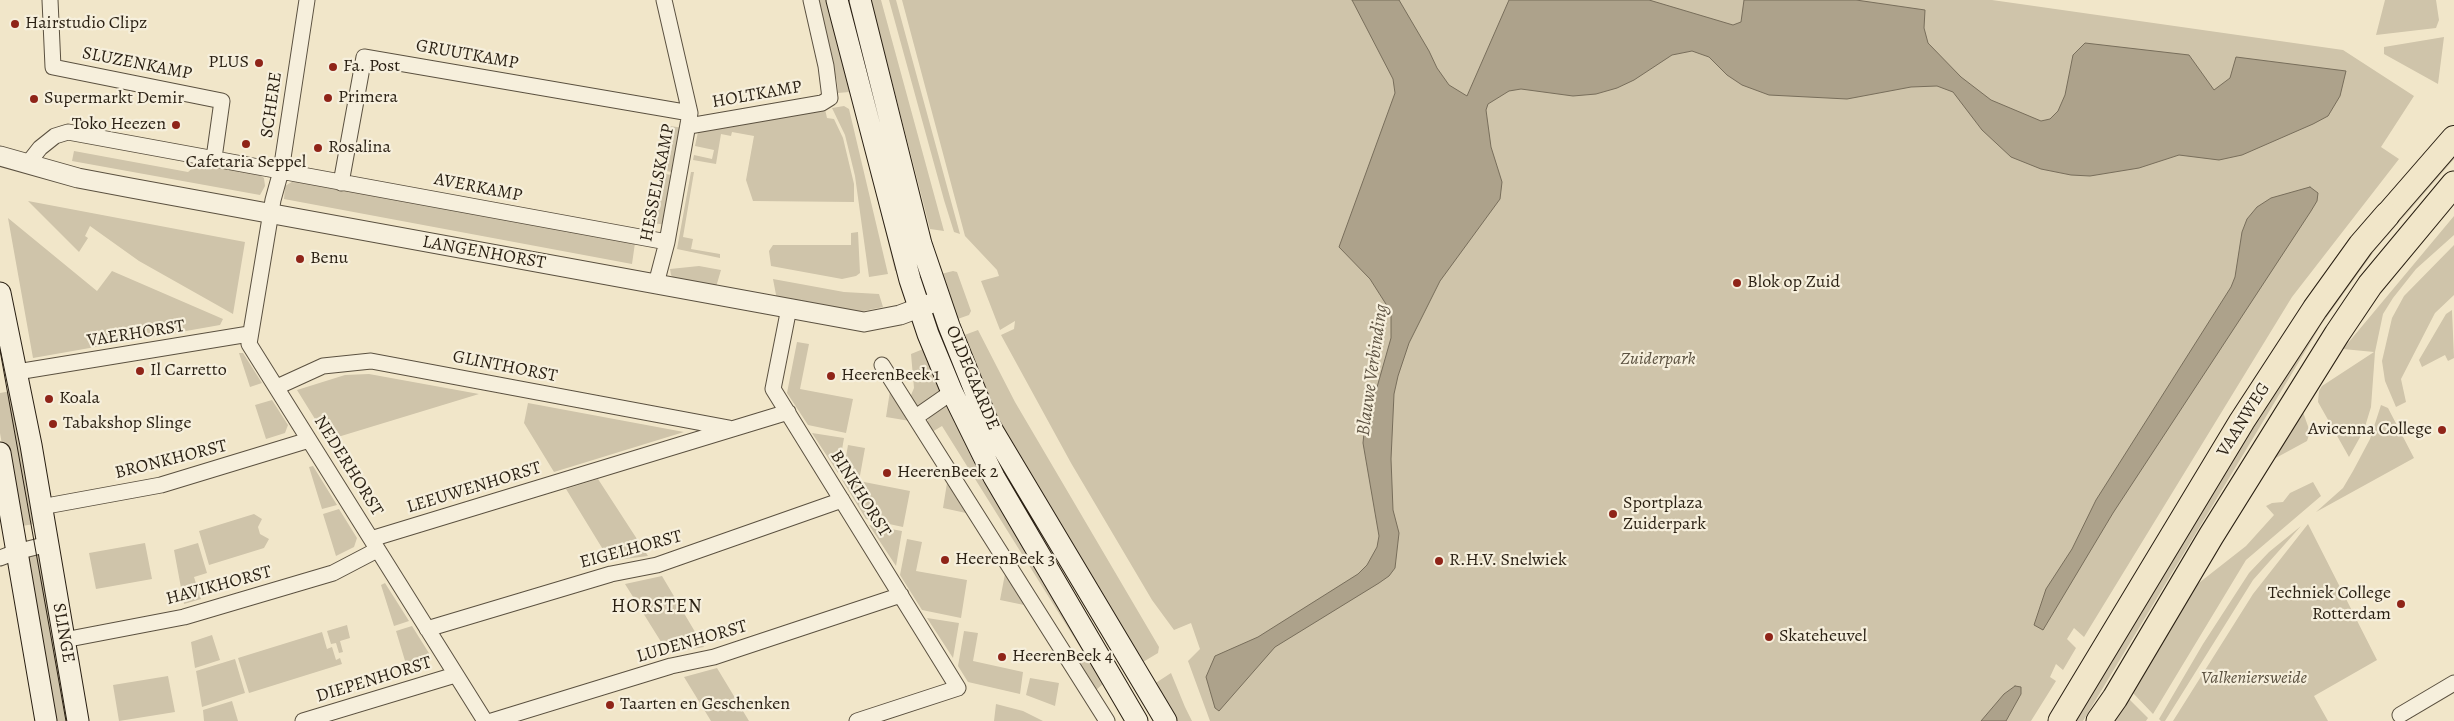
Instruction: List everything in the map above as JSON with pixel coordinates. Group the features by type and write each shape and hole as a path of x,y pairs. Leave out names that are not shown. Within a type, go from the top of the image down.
{"highway":[{"name":"VAANWEG","path":"2098,721 2115,698 2211,536 2370,285 2454,184"},
{"name":"VAANWEG","path":"2061,721 2252,406 2361,245 2386,216"},
{"path":"2312,404 2314,372"},
{"path":"2211,536 2241,522"}],"main road":[{"name":"OLDEGAARDE","path":"838,0 872,141 919,308 952,392 994,477 1137,721"},
{"name":"OLDEGAARDE","path":"860,0 921,244 940,300 988,423 1166,721"},
{"name":"VAANWEG","path":"2386,216 2454,138"},
{"name":"SLINGE","path":"0,294 23,371 41,507 78,721"},
{"name":"SLINGE","path":"0,453 8,555 46,721"}],"street":[{"name":"SLUZENKAMP","path":"50,0 53,66 222,101 214,158"},
{"name":"SCHERE","path":"271,214 281,171 306,0"},
{"name":"HESSELSKAMP","path":"656,284 667,242 689,119 664,0"},
{"name":"HOLTKAMP","path":"689,119 822,103 830,98 826,66 811,0"},
{"name":"GRUUTKAMP","path":"341,183 364,57 689,119"},
{"path":"34,155 55,136 68,132 281,171"},
{"name":"LANGENHORST","path":"0,156 34,155 78,178 864,322 900,315 940,300"},
{"name":"AVERKAMP","path":"281,171 667,242"},
{"name":"NEDERHORST","path":"271,214 248,344 277,387 484,721"},
{"name":"BINKHORST","path":"789,308 773,389 958,688 857,721"},
{"name":"VAERHORST","path":"23,371 249,334"},
{"name":"GLINTHORST","path":"277,387 323,366 371,361 729,428"},
{"path":"882,365 1106,721"},
{"name":"OLDEGAARDE","path":"916,417 952,392"},
{"name":"GLINTHORST","path":"558,482 729,428 788,412"},
{"name":"BRONKHORST","path":"41,507 161,485 309,440"},
{"name":"LEEUWENHORST","path":"374,544 558,482"},
{"name":"EIGELHORST","path":"428,629 611,574 657,565 842,500"},
{"path":"8,555 48,544"},
{"name":"HAVIKHORST","path":"64,640 184,617 333,573 374,544"},
{"name":"LUDENHORST","path":"492,721 671,666 714,657 901,595"},
{"name":"DIEPENHORST","path":"303,721 455,675"},
{"path":"2400,715 2454,683"}],"green space":[{"path":"816,0 833,0 902,269 895,271 853,99 849,92 838,93 837,82"},
{"path":"871,0 881,0 944,231 930,229"},
{"path":"889,0 896,0 960,234 954,232 944,200"},
{"name":"Zuiderpark","path":"902,0 1992,0 2343,50 2414,96 2381,147 2399,159 2292,297 2084,637 2074,628 2067,639 2076,648 2063,670 2056,664 2050,677 2056,681 2031,721 1210,721 1188,661 1200,649 1191,623 1174,630 1152,600 1071,463 1001,335 1014,329 1015,321 1000,330 981,281 999,276 997,270 965,236"},
{"path":"2385,0 2436,0 2439,20 2436,28 2376,35"},
{"path":"2444,37 2438,84 2384,54 2384,47"},
{"path":"844,106 849,109 888,274 869,277 855,176 845,135 832,108"},
{"path":"825,109 827,118 834,119 843,138 854,184 854,202 753,201 746,180 754,136 732,132 731,136 721,134 716,164 693,160 694,155 712,159 714,150 695,146 698,132"},
{"path":"670,126 684,128 676,173 662,170"},
{"path":"74,151 188,172 200,162 256,172 264,178 265,186 260,195 72,161"},
{"path":"2454,153 2454,159 2375,250 2321,325 2083,721 2072,721 2263,401 2335,294"},
{"path":"691,172 694,172 683,237 693,239 691,249 720,254 720,258 677,249"},
{"path":"661,173 676,176 667,225 652,223"},
{"path":"295,180 635,243 632,264 284,199 285,186"},
{"path":"28,201 245,242 233,314 139,261 90,226 85,236 88,238 79,252"},
{"path":"2454,216 2454,235 2416,269 2383,314 2375,352 2371,407 2364,430 2349,457 2318,402 2319,391 2322,386 2374,352 2343,349"},
{"path":"8,218 97,291 112,271 223,319 220,325 33,358"},
{"path":"858,232 860,273 856,276 842,279 771,266 769,251 773,245 851,245 851,233"},
{"path":"2454,245 2454,295 2435,313 2401,379 2406,402 2396,407 2385,381 2382,361 2392,318 2404,296"},
{"path":"699,266 721,270 716,287 677,282 671,275 670,269"},
{"path":"953,271 957,272 971,311 969,315 952,321 937,275"},
{"path":"773,279 844,292 879,294 883,307 859,312 777,300"},
{"path":"2452,310 2454,358 2448,361 2445,355 2422,367 2419,360 2446,314"},
{"path":"978,330 1015,402 1159,647 1158,653 1138,665 993,416 959,337"},
{"path":"797,342 809,344 800,389 853,399 846,433 808,425 787,393"},
{"path":"928,347 941,387 938,393 916,409 909,400 914,388 911,354"},
{"path":"239,353 243,353 262,383 250,387"},
{"path":"369,374 479,394 328,440 297,390 345,375"},
{"path":"17,390 40,523 16,527 0,433 0,393"},
{"path":"890,391 910,421 886,417"},
{"path":"272,400 288,425 285,433 266,439 255,405"},
{"path":"528,403 684,432 554,472 524,423"},
{"path":"2381,405 2388,408 2414,458 2316,512 2343,488 2370,439"},
{"path":"946,406 950,406 1104,683 1095,691 1076,661 1085,655 942,426 932,432 927,423 930,415"},
{"path":"2303,412 2310,432 2307,441 2272,460"},
{"path":"812,433 844,438 838,473"},
{"path":"848,445 865,448 859,481 910,491 903,527 866,519 842,480"},
{"path":"313,466 337,505 322,509 309,467"},
{"path":"598,479 648,556 610,561 566,489"},
{"path":"2313,482 2321,496 2246,560 2153,714 2131,691 2195,586 2246,546 2274,515 2266,506 2272,503 2283,502 2290,493"},
{"path":"947,483 966,513 943,508"},
{"path":"339,509 357,538 354,547 336,556 323,514"},
{"path":"254,514 262,519 258,527 260,534 269,539 264,548 209,565 199,531"},
{"name":"Valkeniersweide","path":"2308,524 2377,660 2314,696 2328,721 2173,721 2253,594"},
{"path":"869,525 902,531 896,566"},
{"path":"2301,526 2253,580 2165,721 2161,721 2159,719 2203,644 2249,573 2269,552"},
{"path":"907,539 922,542 916,571 967,580 961,618 922,610 900,575"},
{"path":"145,543 152,579 96,589 89,553"},
{"path":"198,543 207,573 194,577 201,599 184,604 174,550"},
{"path":"38,554 47,559 75,721 50,721 22,563 28,556"},
{"path":"1005,574 1024,605 1000,600"},
{"path":"662,576 704,647 668,653 625,584"},
{"path":"385,583 409,621 394,626 381,585"},
{"path":"927,618 959,623 953,658"},
{"path":"347,625 350,638 340,641 343,652 339,653 336,643 331,644 327,631"},
{"path":"412,626 432,658 422,670 409,674 396,631"},
{"path":"964,631 978,633 973,661 1023,672 1020,694 968,682 958,666"},
{"path":"322,632 327,649 332,647 336,660 340,658 342,664 249,693 238,658"},
{"path":"212,635 220,660 195,668 191,642"},
{"path":"235,659 245,693 202,707 196,671"},
{"path":"717,668 749,721 711,721 684,677"},
{"path":"1171,673 1192,721 1171,721 1151,686"},
{"path":"168,676 175,712 119,721 113,685"},
{"path":"1030,678 1059,683 1055,706 1026,695"},
{"path":"2126,696 2148,718 2146,721 2110,721"},
{"path":"232,701 238,721 204,721 203,710"},
{"path":"996,704 1023,711 1043,721 994,721"}],"shaded area":[{"path":"1352,0 1399,0 1437,68 1449,85 1467,96 1509,0 1649,0 1733,25 1741,22 1744,0 1856,0 1925,10 1924,28 1928,43 1961,77 1991,100 2041,121 2050,119 2058,111 2065,95 2073,55 2085,43 2189,55 2214,90 2230,78 2236,57 2346,71 2340,96 2328,116 2242,155 2219,160 2179,155 2139,168 2090,176 2071,175 2041,169 2011,157 1982,130 1953,92 1937,86 1911,87 1847,99 1769,95 1742,85 1727,75 1709,57 1692,51 1672,55 1634,80 1617,88 1596,94 1573,96 1521,89 1509,91 1488,104 1486,110 1491,147 1502,182 1500,199 1440,281 1409,343 1398,376 1394,394 1391,459 1393,510 1399,533 1395,568 1389,576 1379,583 1275,647 1219,711 1215,708 1206,677 1215,656 1258,637 1358,574 1367,565 1377,547 1379,536 1363,443 1364,433 1391,338 1391,312 1370,279 1339,247 1395,93 1393,79"},
{"path":"2310,187 2318,193 2317,201 2311,211 2113,513 2043,630 2034,625 2046,589 2072,549 2096,500 2231,287 2235,277 2242,232 2247,219 2257,207 2271,198"},
{"path":"2015,686 2021,687 2021,694 2006,721 1981,721 2004,694"}],"tram line":[{"path":"0,350 66,721"}],"place":[{"name":"Hairstudio Clipz","path":"15,24"},
{"name":"PLUS","path":"259,63"},
{"name":"Fa. Post","path":"333,67"},
{"name":"Primera","path":"328,98"},
{"name":"Supermarkt Demir","path":"34,99"},
{"name":"Toko Heezen","path":"176,125"},
{"name":"Cafetaria Seppel","path":"246,144"},
{"name":"Rosalina","path":"318,148"},
{"name":"Benu","path":"300,259"},
{"name":"Blok op Zuid","path":"1737,283"},
{"name":"Il Carretto","path":"140,371"},
{"name":"HeerenBeek 1","path":"831,376"},
{"name":"Koala","path":"49,399"},
{"name":"Tabakshop Slinge","path":"53,424"},
{"name":"Avicenna College","path":"2442,430"},
{"name":"HeerenBeek 2","path":"887,473"},
{"name":"Sportplaza Zuiderpark","path":"1613,514"},
{"name":"HeerenBeek 3","path":"945,560"},
{"name":"R.H.V. Snelwiek","path":"1439,561"},
{"name":"Techniek College Rotterdam","path":"2401,604"},
{"name":"Skateheuvel","path":"1769,637"},
{"name":"HeerenBeek 4","path":"1002,657"},
{"name":"Taarten en Geschenken","path":"610,705"}],"district":[{"name":"HORSTEN","path":"657,607"}],"water label":[{"name":"Blauwe Verbinding","path":"1373,370"}]}
